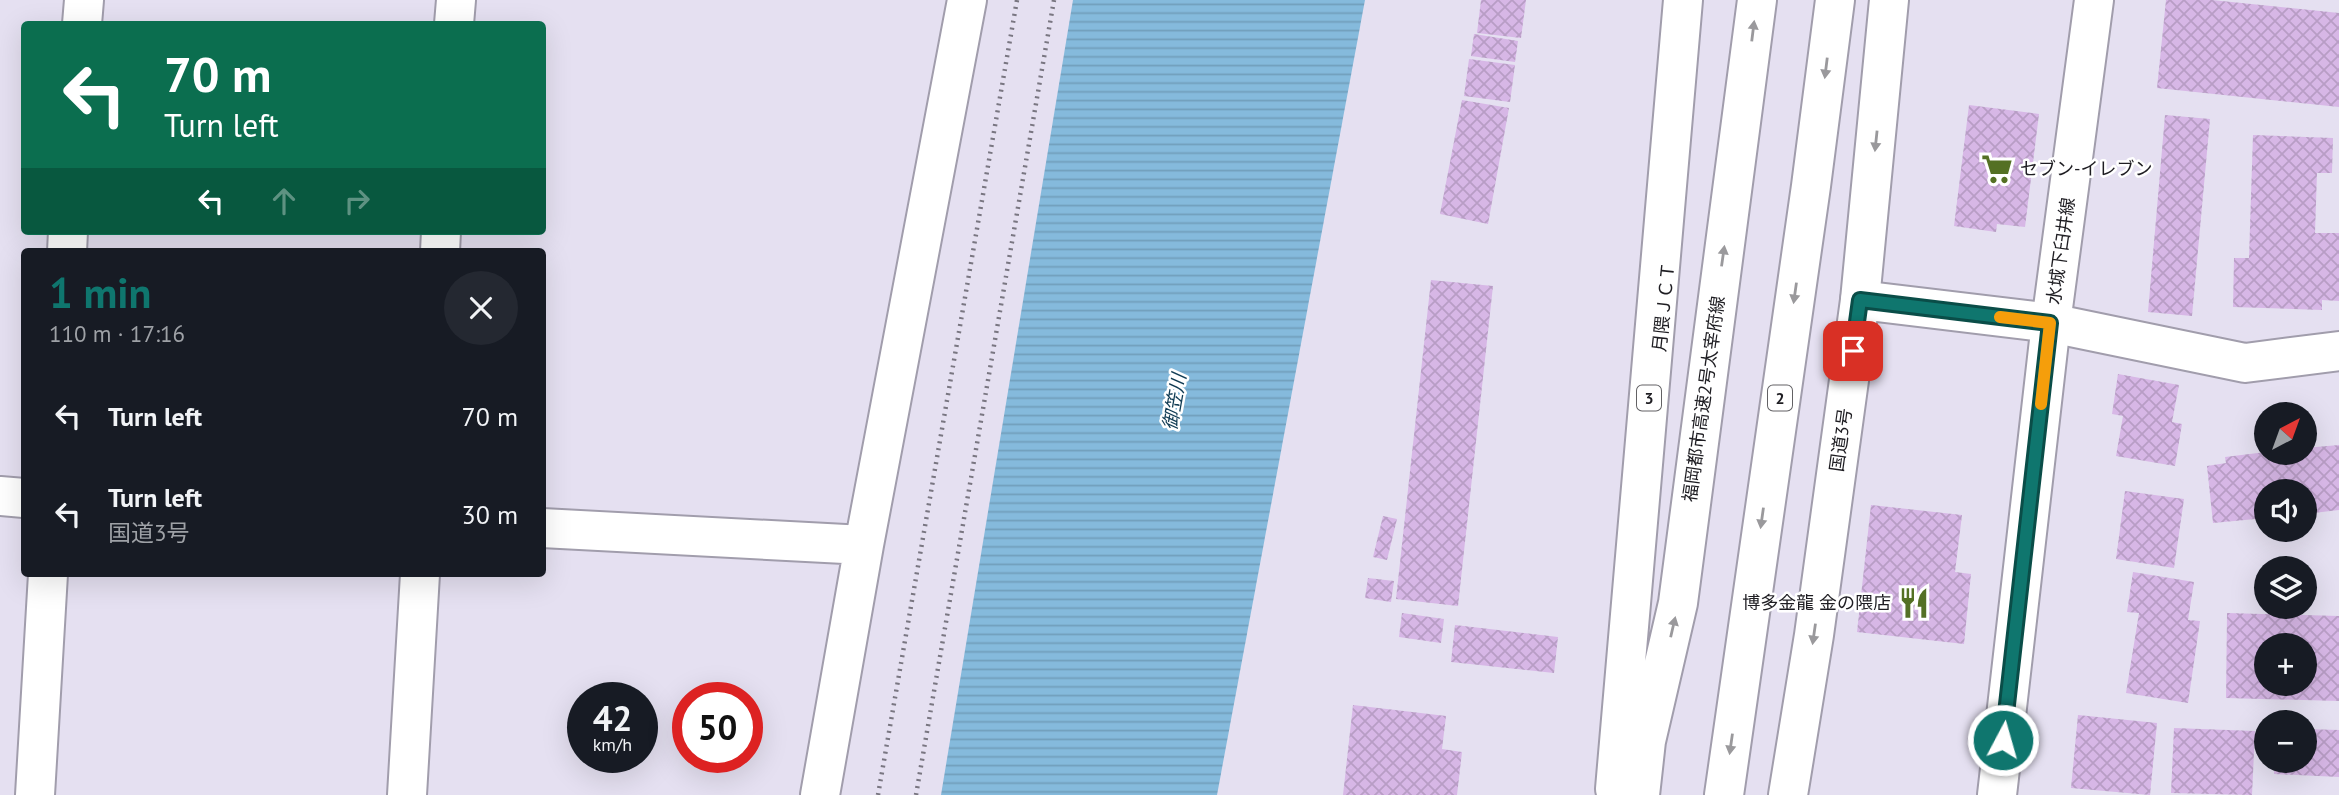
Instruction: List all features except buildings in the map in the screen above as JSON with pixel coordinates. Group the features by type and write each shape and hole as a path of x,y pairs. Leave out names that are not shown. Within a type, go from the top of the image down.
{"main road":[{"path":"82,21 84,0"},
{"path":"454,21 456,0"},
{"path":"820,795 864,545 967,0"},
{"name":"3","path":"1614,795 1683,0"},
{"name":"月隈ＪＣＴ","path":"1646,741 1639,585 1648,452 1696,0"},
{"name":"福岡都市高速2号太宰府線","path":"1640,795 1646,741 1678,603 1757,0"},
{"name":"2","path":"1724,795 1835,0"},
{"name":"国道3号","path":"1788,795 1814,635 1860,300 1889,0"},
{"name":"水城下臼井線","path":"1997,795 2050,323 2094,0"},
{"path":"1860,300 2050,323 2245,363 2339,351"},
{"path":"0,496 21,498"},
{"path":"546,528 864,545"},
{"path":"35,795 48,577"},
{"path":"407,795 420,577"}],"path":[{"path":"878,795 1017,0"},
{"path":"916,795 1054,0"}],"water":[{"name":"御笠川","path":"1073,0 1365,0 1217,795 941,795"}],"slow traffic":[{"path":"2000,317 2050,323 2041,404"}],"place":[{"name":"セブン-イレブン","path":"1997,169"},
{"name":"博多金龍 金の隈店","path":"1914,603"}],"route":[{"path":"1853,351 1860,300 2050,323 2003,740"}]}
